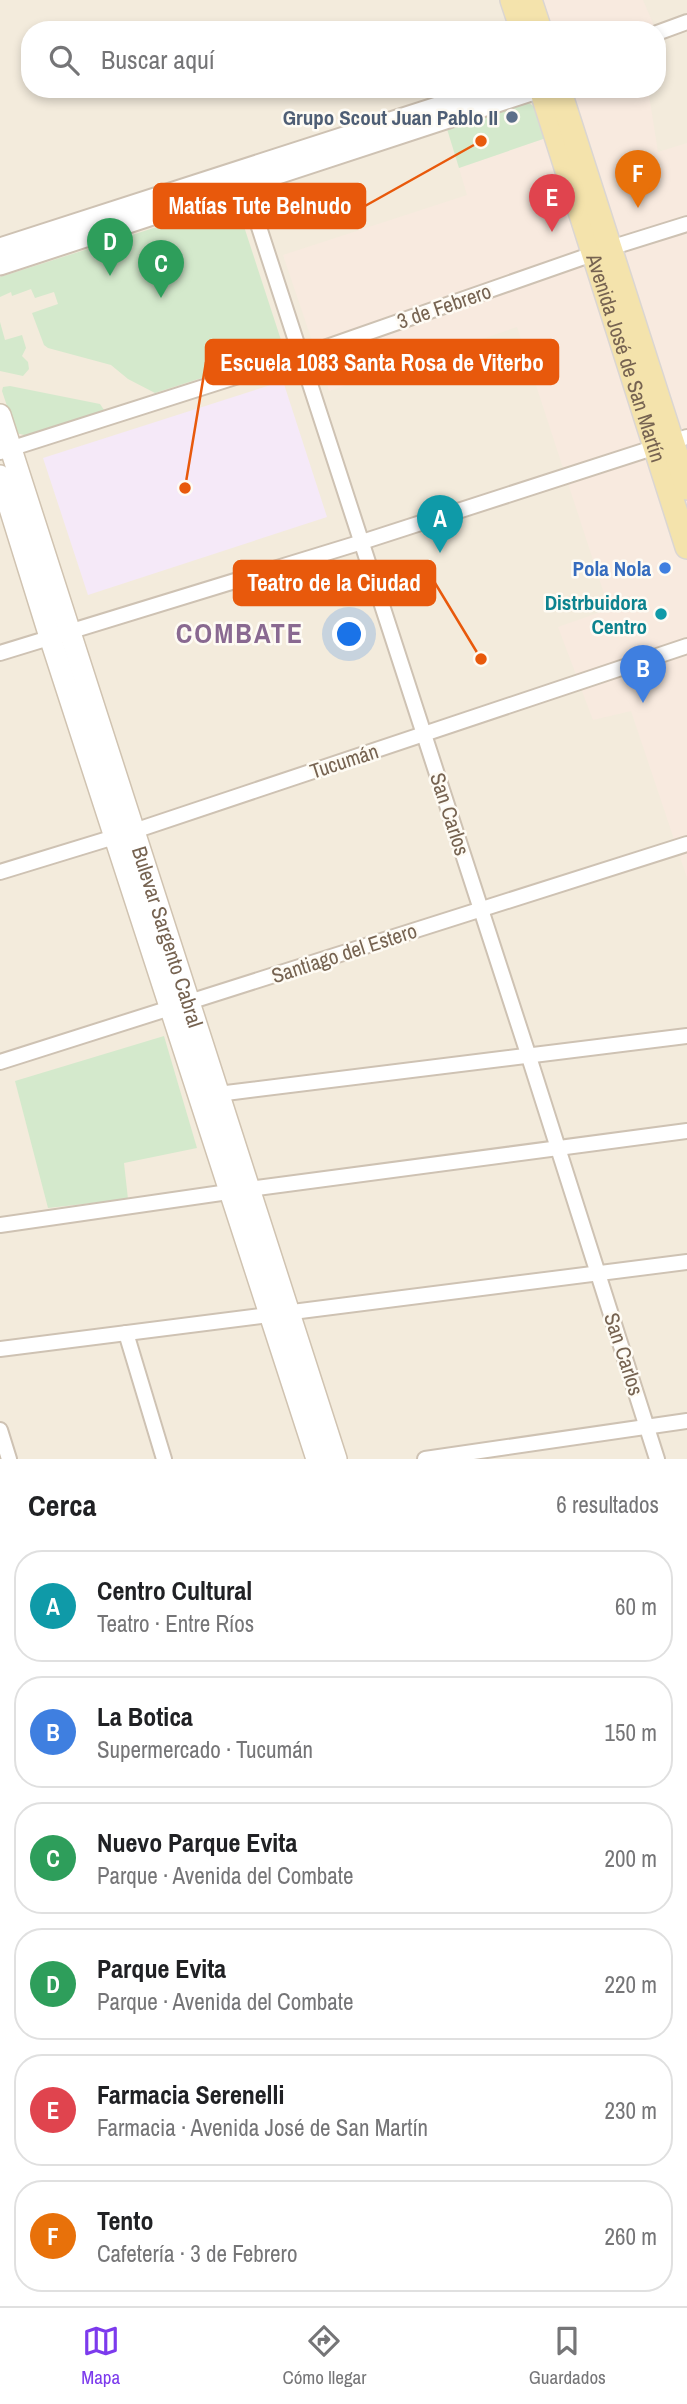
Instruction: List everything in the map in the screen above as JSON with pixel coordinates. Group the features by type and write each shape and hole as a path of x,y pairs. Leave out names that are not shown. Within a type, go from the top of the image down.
{"main road":[{"path":"512,0 519,21"},
{"path":"530,0 537,21"},
{"name":"Avenida José de San Martín","path":"542,98 687,488"},
{"name":"Avenida José de San Martín","path":"561,98 601,251"},
{"name":"Bulevar Sargento Cabral","path":"0,415 5,451 60,634 279,1314 317,1459"},
{"name":"Avenida José de San Martín","path":"671,442 687,547"},
{"name":"Bulevar Sargento Cabral","path":"0,476 60,634"},
{"name":"Bulevar Sargento Cabral","path":"180,1006 218,1094 240,1191"},
{"name":"Bulevar Sargento Cabral","path":"279,1314 336,1459"}],"street":[{"path":"666,30 687,22"},
{"path":"0,265 468,98"},
{"path":"0,248 509,98"},
{"name":"San Carlos","path":"242,178 529,1056 657,1459"},
{"name":"3 de Febrero","path":"5,451 301,356 601,251 687,224"},
{"path":"0,653 362,542 671,442"},
{"name":"Tucumán","path":"0,872 124,834 687,646"},
{"name":"Santiago del Estero","path":"0,1062 687,844"},
{"path":"218,1094 687,1036"},
{"path":"0,1225 558,1147 687,1132"},
{"path":"0,1349 687,1262"},
{"path":"127,1333 164,1459"},
{"path":"425,1459 687,1421"},
{"path":"0,1430 9,1459"}],"shaded area":[{"path":"0,0 687,0 687,1459 0,1459"},
{"path":"530,0 643,0 652,21 537,21"},
{"path":"557,98 649,98 658,152 687,143 687,878 631,711 593,720 558,627 609,609 517,327 329,391 283,255 467,195 459,168 546,138"},
{"path":"283,381 327,517 88,595 43,458"}],"green space":[{"path":"526,101 536,108 546,138 459,168 447,129"},
{"path":"232,203 237,205 281,340 279,353 155,393 128,379 111,365 44,345 32,313 58,304 54,292 35,298 31,289 0,297 0,277"},
{"path":"0,322 5,340 22,335 26,348 22,356 28,362 29,369 23,376 0,371"},
{"path":"10,386 100,404 104,410 102,413 28,436 16,433 2,391 3,387"},
{"path":"164,1036 197,1148 124,1163 128,1199 48,1208 15,1081"}],"place":[{"name":"Grupo Scout Juan Pablo II","path":"512,117"},
{"name":"Matías Tute Belnudo","path":"481,141"},
{"name":"Tento","path":"638,208"},
{"name":"Farmacia Serenelli","path":"552,232"},
{"name":"Parque Evita","path":"110,276"},
{"name":"Nuevo Parque Evita","path":"161,298"},
{"name":"Escuela 1083 Santa Rosa de Viterbo","path":"185,488"},
{"name":"Centro Cultural","path":"440,553"},
{"name":"Pola Nola","path":"665,568"},
{"name":"Distrbuidora Centro","path":"661,614"},
{"name":"Teatro de la Ciudad","path":"481,659"},
{"name":"La Botica","path":"643,703"}],"district":[{"name":"COMBATE","path":"240,633"}]}
